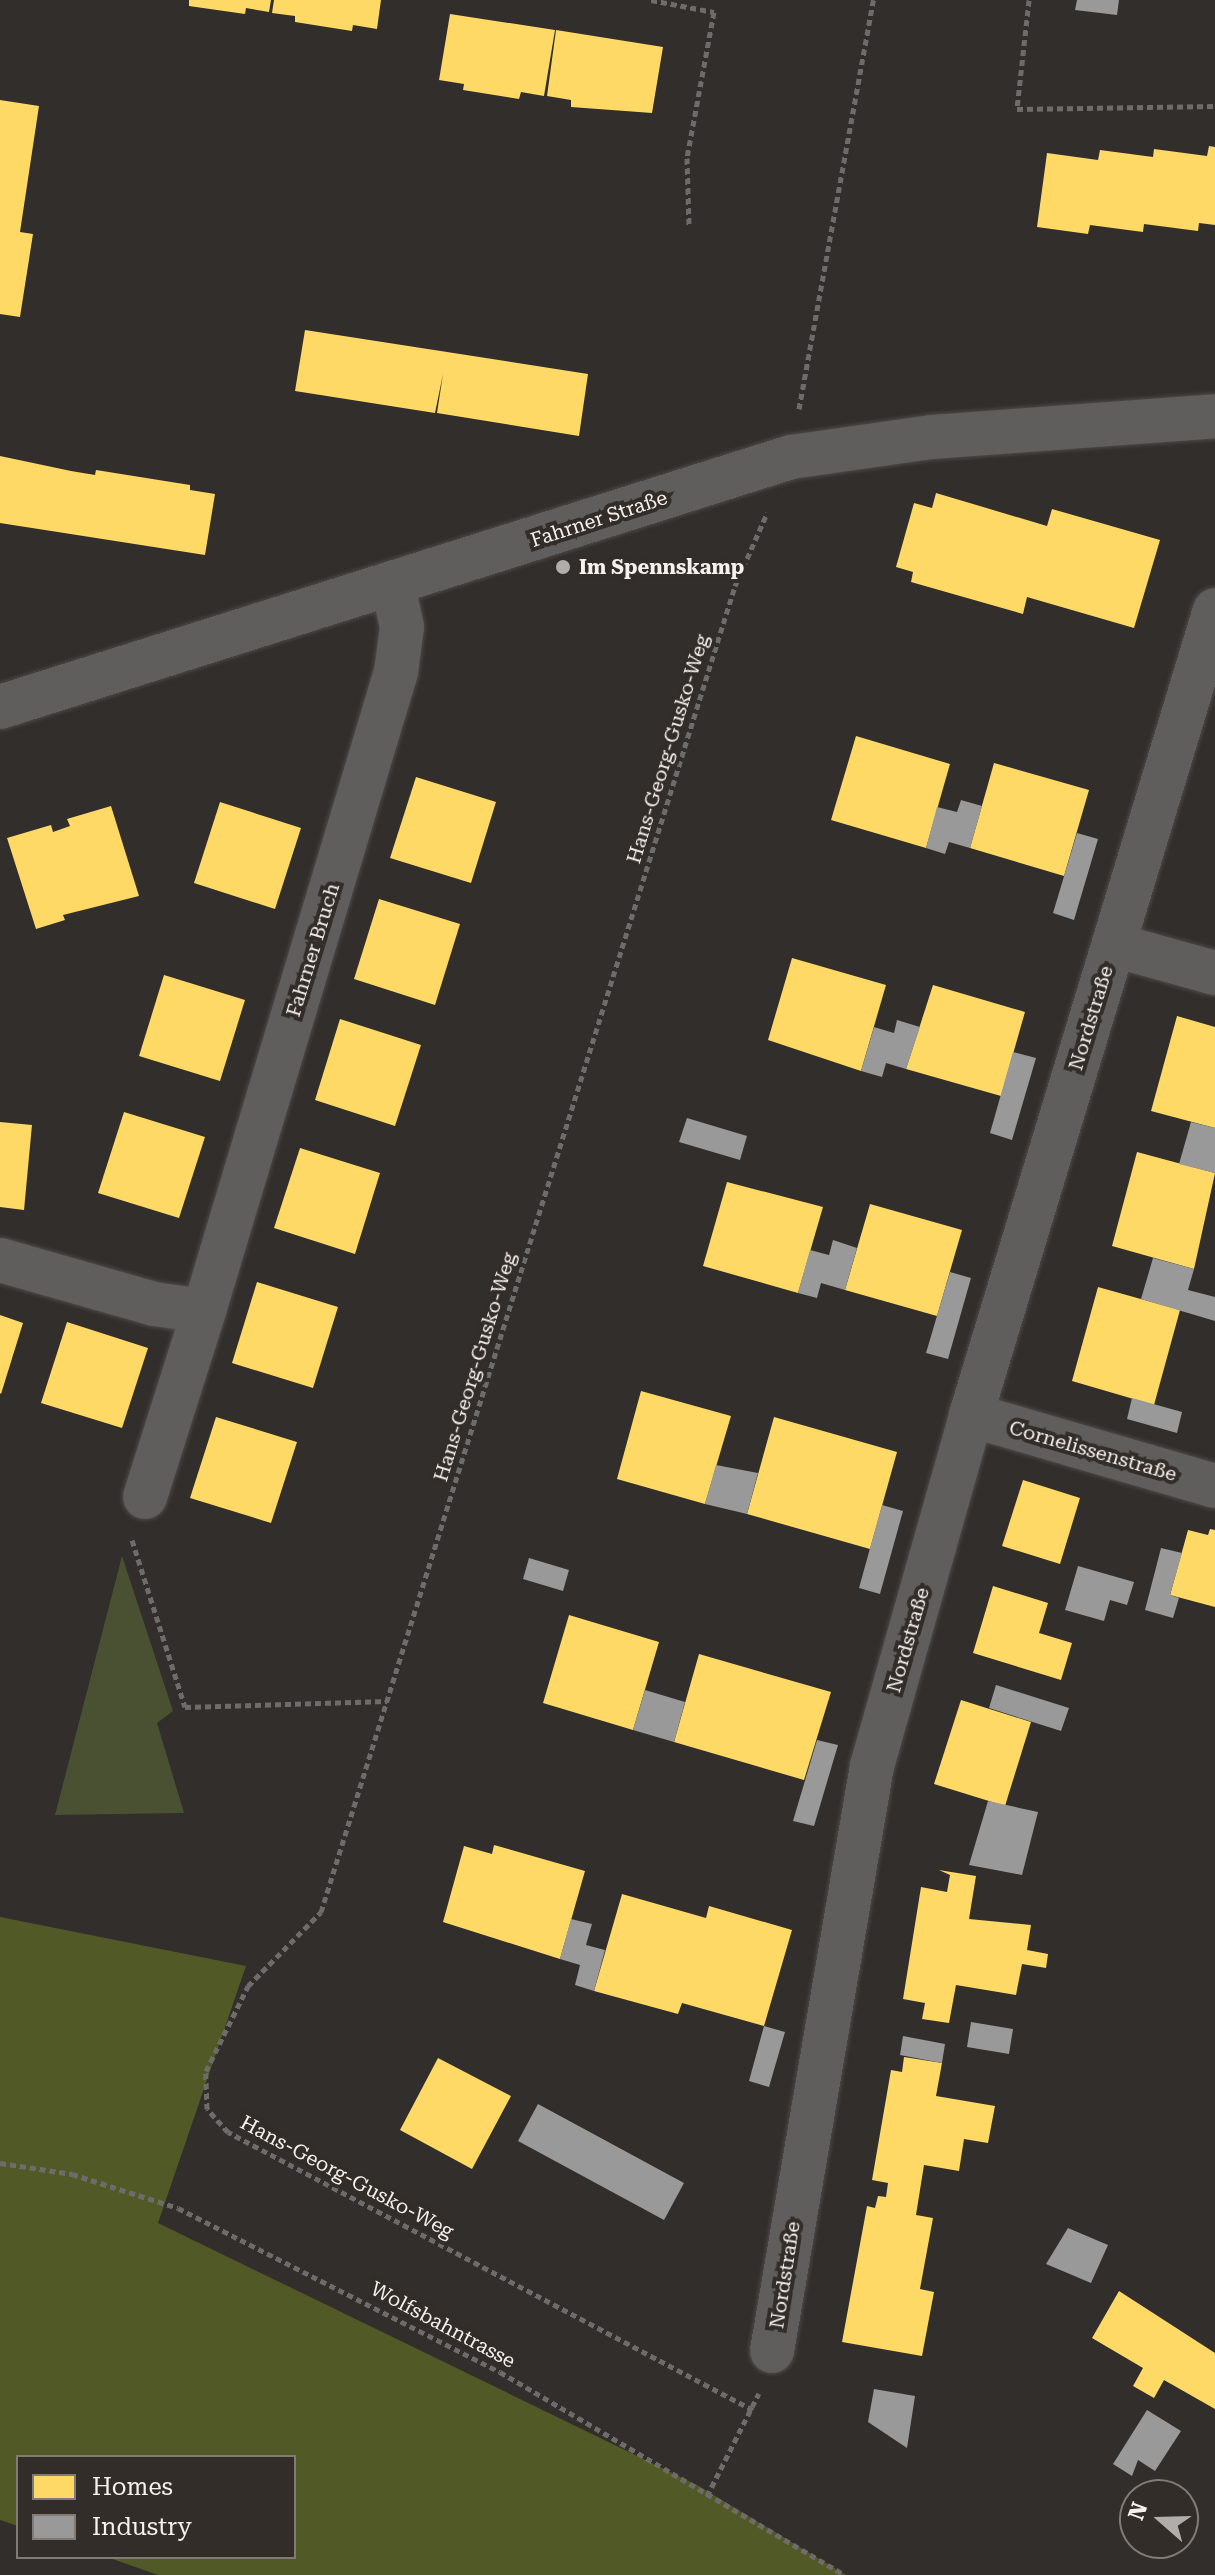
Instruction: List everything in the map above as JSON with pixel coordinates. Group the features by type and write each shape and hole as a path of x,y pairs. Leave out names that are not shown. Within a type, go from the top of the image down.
{"street":[{"name":"Fahrner Straße","path":"0,707 393,586 791,457 932,437 1215,416"},
{"name":"Fahrner Bruch","path":"145,1497 396,672 402,627 393,586"},
{"name":"Nordstraße","path":"772,2351 872,1766 971,1415 1215,610"},
{"name":"Nordstraße","path":"1114,945 1215,973"},
{"path":"0,1260 154,1304 204,1311"},
{"name":"Cornelissenstraße","path":"971,1415 1215,1486"}],"path":[{"path":"651,0 714,12 687,158 689,226"},
{"name":"Hans-Georg-Gusko-Weg","path":"753,2410 228,2132 207,2109 206,2071 248,1986 321,1912 735,586 791,457 873,0"},
{"path":"1029,0 1017,109 1215,106"},
{"path":"145,1497 132,1539 185,1707 387,1701"},
{"name":"Wolfsbahntrasse","path":"0,2163 72,2174 178,2208 500,2372 845,2575"},
{"path":"707,2496 753,2410 772,2351"}],"green space":[{"path":"122,1556 173,1711 157,1723 184,1813 55,1815"},
{"path":"0,1917 246,1966 158,2223 697,2485 846,2575 158,2575 113,2559 296,2559 296,2455 16,2455 16,2525 0,2520"}],"building: Homes":[{"path":"189,0 271,0 269,12 246,8 245,14 189,6"},
{"path":"274,0 381,0 377,29 353,25 352,31 295,22 295,16 272,13"},
{"path":"450,14 555,30 544,96 521,92 519,99 463,90 464,84 439,80"},
{"path":"556,30 663,47 652,113 571,107 571,100 547,96"},
{"path":"0,100 39,106 20,232 33,234 20,317 0,314"},
{"path":"1209,146 1215,147 1215,225 1199,223 1198,231 1144,224 1143,232 1090,225 1088,234 1037,227 1047,153 1098,160 1100,150 1153,157 1154,149 1207,156"},
{"path":"305,330 588,374 579,436 437,413 443,374 435,413 295,391"},
{"path":"0,456 95,475 96,470 190,485 190,490 215,494 205,555 0,523"},
{"path":"936,493 1047,526 1052,509 1160,540 1134,628 1027,597 1023,614 911,582 913,572 896,567 914,503 932,508"},
{"path":"856,736 950,764 926,848 831,820"},
{"path":"994,763 1089,790 1064,876 970,848"},
{"path":"416,777 496,802 471,883 390,858"},
{"path":"220,802 301,828 275,909 194,883"},
{"path":"111,806 139,896 63,915 65,920 36,929 7,838 51,825 53,832 70,826 67,819"},
{"path":"379,899 460,924 435,1005 354,979"},
{"path":"792,958 886,985 861,1071 768,1040"},
{"path":"164,975 245,1000 220,1081 139,1056"},
{"path":"933,985 1025,1012 1001,1096 906,1069"},
{"path":"1177,1016 1215,1027 1215,1128 1151,1111"},
{"path":"340,1019 421,1045 395,1126 315,1100"},
{"path":"124,1112 205,1137 179,1218 98,1193"},
{"path":"0,1122 32,1125 24,1210 0,1207"},
{"path":"300,1148 380,1173 355,1254 274,1228"},
{"path":"1137,1152 1215,1173 1194,1269 1112,1246"},
{"path":"727,1182 823,1207 798,1293 703,1266"},
{"path":"870,1204 962,1230 937,1316 845,1290"},
{"path":"257,1282 338,1307 313,1388 232,1363"},
{"path":"1098,1287 1180,1310 1154,1405 1072,1381"},
{"path":"0,1315 23,1323 1,1394 0,1393"},
{"path":"67,1322 148,1348 122,1428 41,1403"},
{"path":"641,1391 731,1416 705,1504 617,1479"},
{"path":"216,1417 297,1442 271,1523 190,1498"},
{"path":"774,1417 897,1452 870,1549 747,1514"},
{"path":"1023,1480 1080,1498 1060,1564 1002,1546"},
{"path":"1210,1529 1215,1530 1215,1607 1170,1595 1188,1530 1208,1535"},
{"path":"993,1586 1048,1603 1039,1633 1072,1643 1061,1680 973,1653"},
{"path":"569,1615 659,1642 633,1730 543,1703"},
{"path":"699,1654 831,1692 804,1780 674,1742"},
{"path":"961,1700 1031,1722 1005,1806 934,1784"},
{"path":"494,1845 585,1871 560,1959 443,1922 464,1846 492,1854"},
{"path":"939,1870 976,1876 969,1919 1031,1925 1027,1950 1048,1954 1046,1968 1022,1964 1016,1995 956,1985 949,2023 922,2019 925,2003 903,1999 921,1887 947,1892 950,1875"},
{"path":"622,1894 706,1918 709,1906 792,1930 764,2026 682,2003 678,2014 594,1991"},
{"path":"904,2057 942,2063 936,2096 995,2106 988,2143 964,2139 959,2171 924,2165 916,2215 933,2218 920,2289 934,2292 922,2356 842,2342 867,2206 875,2208 878,2196 886,2197 888,2183 872,2180 891,2070 902,2072"},
{"path":"438,2058 511,2096 472,2169 400,2130"},
{"path":"1119,2291 1215,2353 1215,2409 1164,2380 1154,2398 1133,2386 1143,2368 1092,2338"}],"building: Industry":[{"path":"1077,0 1119,0 1117,15 1075,10"},
{"path":"961,800 982,806 970,848 949,842 945,854 926,848 937,807 957,812"},
{"path":"1077,833 1098,839 1074,920 1053,913"},
{"path":"897,1020 920,1027 906,1069 886,1063 882,1077 861,1071 874,1027 894,1033"},
{"path":"1013,1052 1036,1058 1012,1140 990,1133"},
{"path":"687,1118 747,1136 740,1160 679,1142"},
{"path":"1191,1122 1215,1128 1215,1173 1179,1164"},
{"path":"833,1240 857,1248 845,1290 821,1283 817,1298 798,1293 810,1250 829,1255"},
{"path":"1153,1258 1194,1269 1188,1290 1215,1297 1215,1321 1141,1299"},
{"path":"950,1272 971,1278 948,1359 926,1353"},
{"path":"1132,1398 1182,1412 1177,1433 1127,1419"},
{"path":"716,1465 758,1473 747,1514 705,1504"},
{"path":"882,1505 903,1511 880,1594 859,1588"},
{"path":"1161,1548 1182,1553 1170,1595 1179,1598 1173,1618 1145,1610"},
{"path":"529,1558 569,1570 563,1591 523,1579"},
{"path":"1078,1566 1134,1582 1127,1605 1110,1600 1104,1621 1065,1610"},
{"path":"996,1685 1069,1708 1061,1731 989,1708"},
{"path":"645,1690 685,1702 674,1742 633,1730"},
{"path":"817,1740 838,1745 814,1826 793,1821"},
{"path":"988,1801 1038,1812 1022,1875 969,1865"},
{"path":"571,1919 592,1924 586,1945 605,1950 594,1991 575,1985 580,1965 560,1959"},
{"path":"971,2022 1013,2029 1009,2054 967,2047"},
{"path":"764,2026 785,2032 769,2087 749,2081"},
{"path":"903,2036 945,2044 942,2063 900,2055"},
{"path":"538,2104 684,2183 664,2220 518,2141"},
{"path":"1068,2228 1108,2245 1091,2283 1046,2264"},
{"path":"874,2389 915,2396 907,2448 868,2422"},
{"path":"1147,2410 1181,2431 1155,2471 1138,2460 1132,2476 1113,2464"}],"place":[{"name":"Im Spennskamp","path":"563,567"}]}
